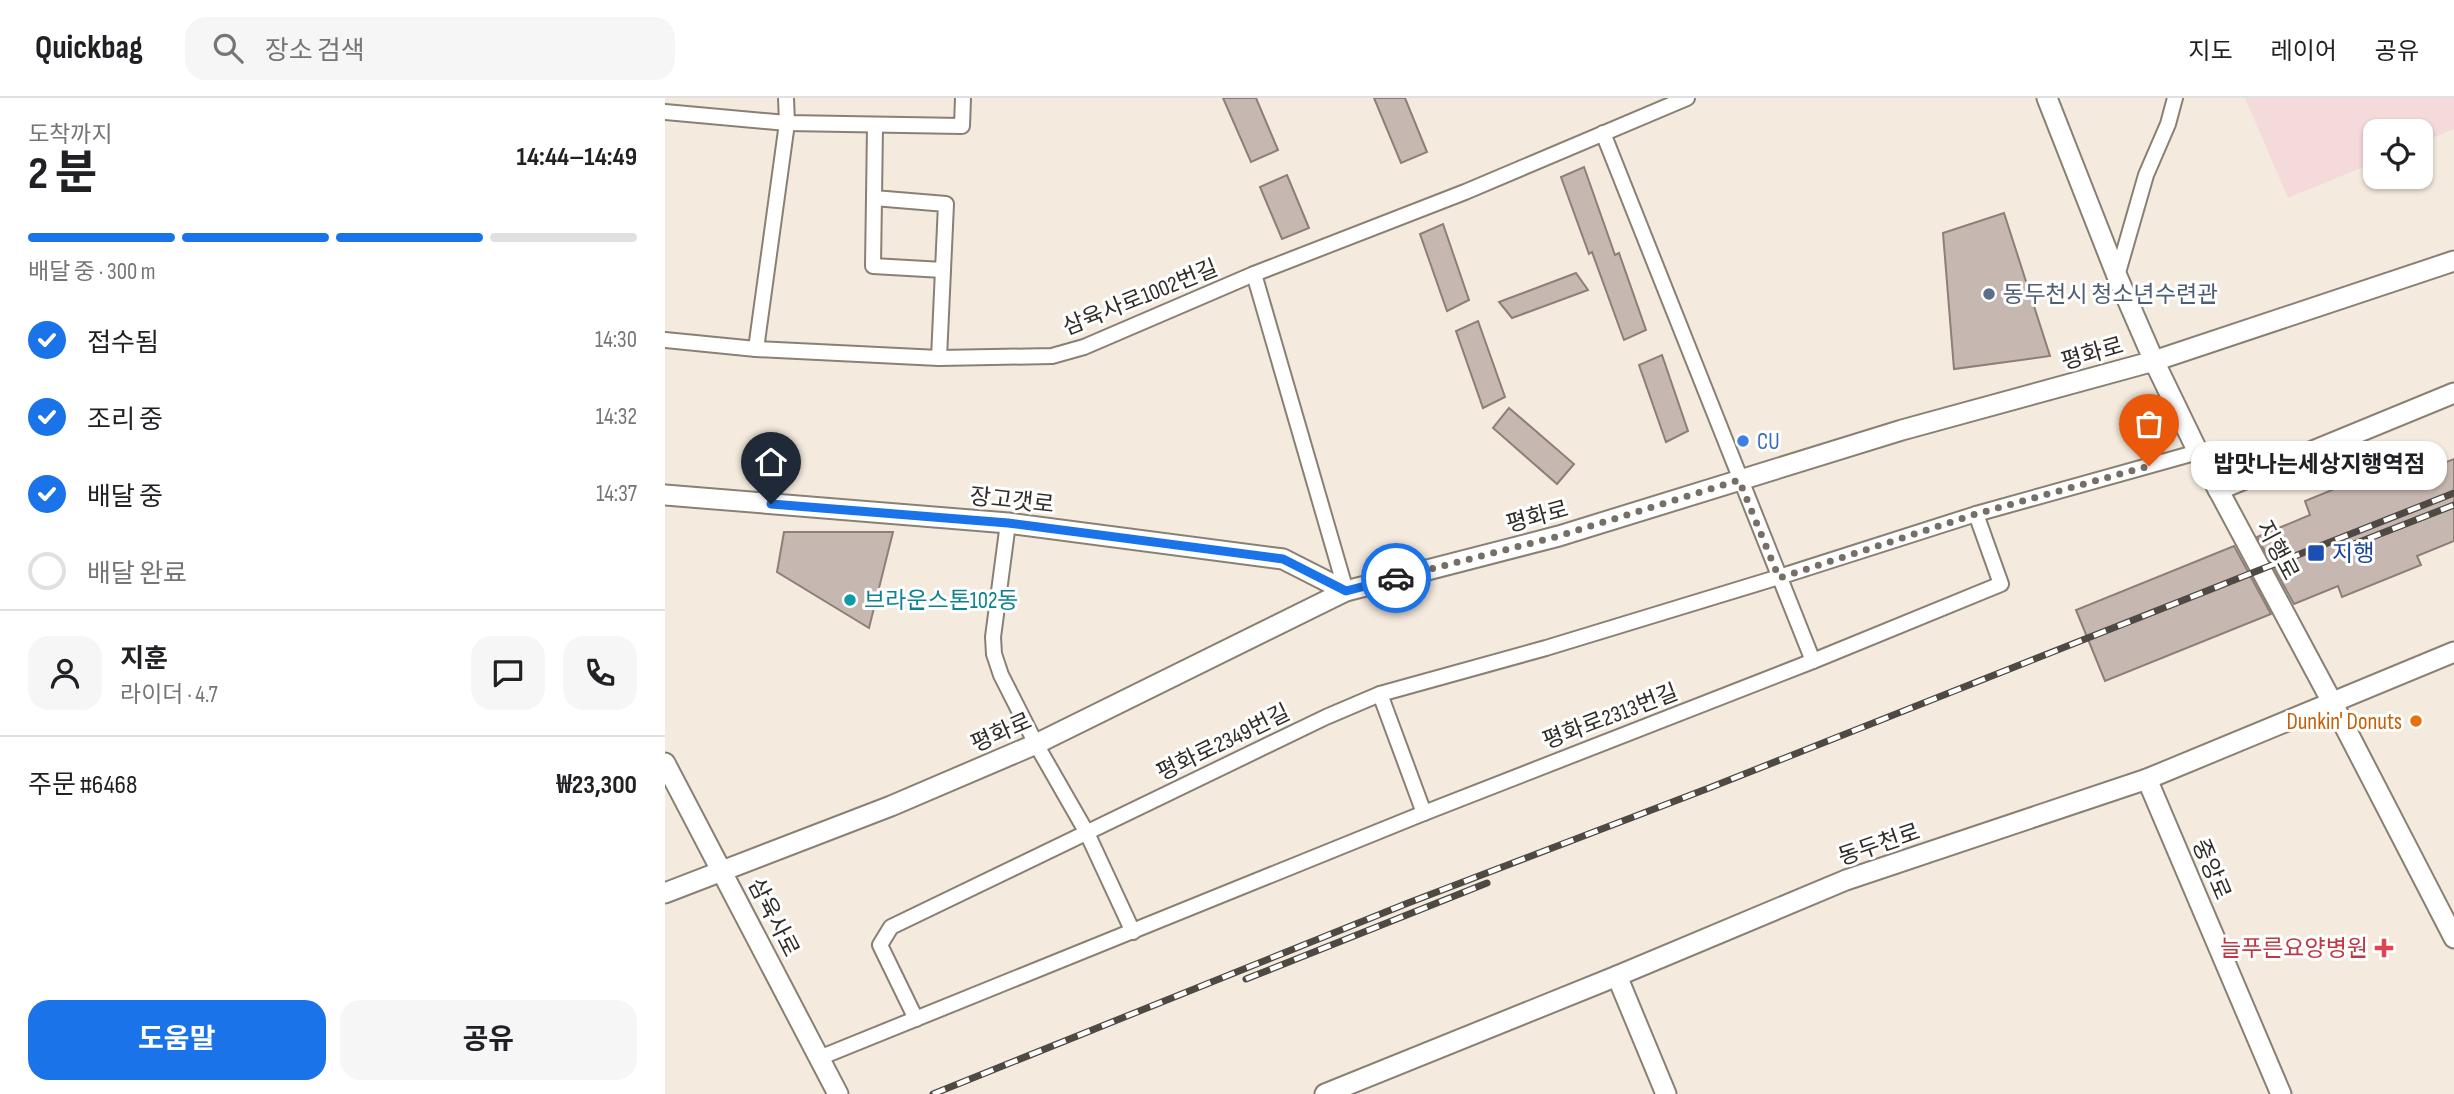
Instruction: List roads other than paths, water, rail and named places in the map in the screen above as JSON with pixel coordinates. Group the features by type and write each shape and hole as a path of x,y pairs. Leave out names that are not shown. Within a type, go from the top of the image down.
{"street":[{"path":"756,349 787,123 786,98"},
{"path":"665,111 787,123 962,126 963,98"},
{"name":"삼육사로1002번길","path":"665,340 756,349 939,358 1052,356 1084,347 1254,274 1465,192 1687,98"},
{"name":"지행로","path":"2047,98 2117,276 2198,452 2454,938"},
{"path":"2117,276 2146,175 2168,124 2175,98"},
{"path":"875,126 873,266 943,270"},
{"path":"1603,132 1813,661"},
{"path":"874,198 946,204 939,358"},
{"name":"평화로","path":"665,893 891,806 1036,744 1346,591 1559,536 1902,430 2154,361 2454,261"},
{"path":"1254,274 1346,591"},
{"path":"2218,490 2454,393"},
{"path":"818,1058 1424,813 1380,694 1546,648 1779,578 1976,514 2198,452"},
{"name":"장고갯로","path":"665,495 1008,523 1283,559 1346,591"},
{"name":"평화로2313번길","path":"1424,813 1813,661 2001,584 1976,514"},
{"path":"1008,523 993,654 1001,676 1036,744 1087,833 1133,932"},
{"name":"동두천로","path":"1325,1094 1846,880 2147,779 2454,652"},
{"name":"평화로2349번길","path":"916,1019 880,944 891,927 1326,717 1380,694"},
{"name":"삼육사로","path":"665,763 838,1094"},
{"name":"중앙로","path":"2147,779 2281,1094"},
{"path":"1617,976 1666,1094"}],"railway":[{"path":"933,1094 1408,903 1709,788 2454,493"},
{"path":"2344,548 2454,505"},
{"path":"1246,979 1487,883"}],"place":[{"name":"동두천시 청소년수련관","path":"1989,294"},
{"name":"CU","path":"1743,441"},
{"name":"밥맛나는세상지행역점","path":"2149,466"},
{"name":"지행","path":"2316,553"},
{"name":"브라운스톤102동","path":"850,600"},
{"name":"Dunkin' Donuts","path":"2416,721"},
{"name":"늘푸른요양병원","path":"2384,948"}]}
